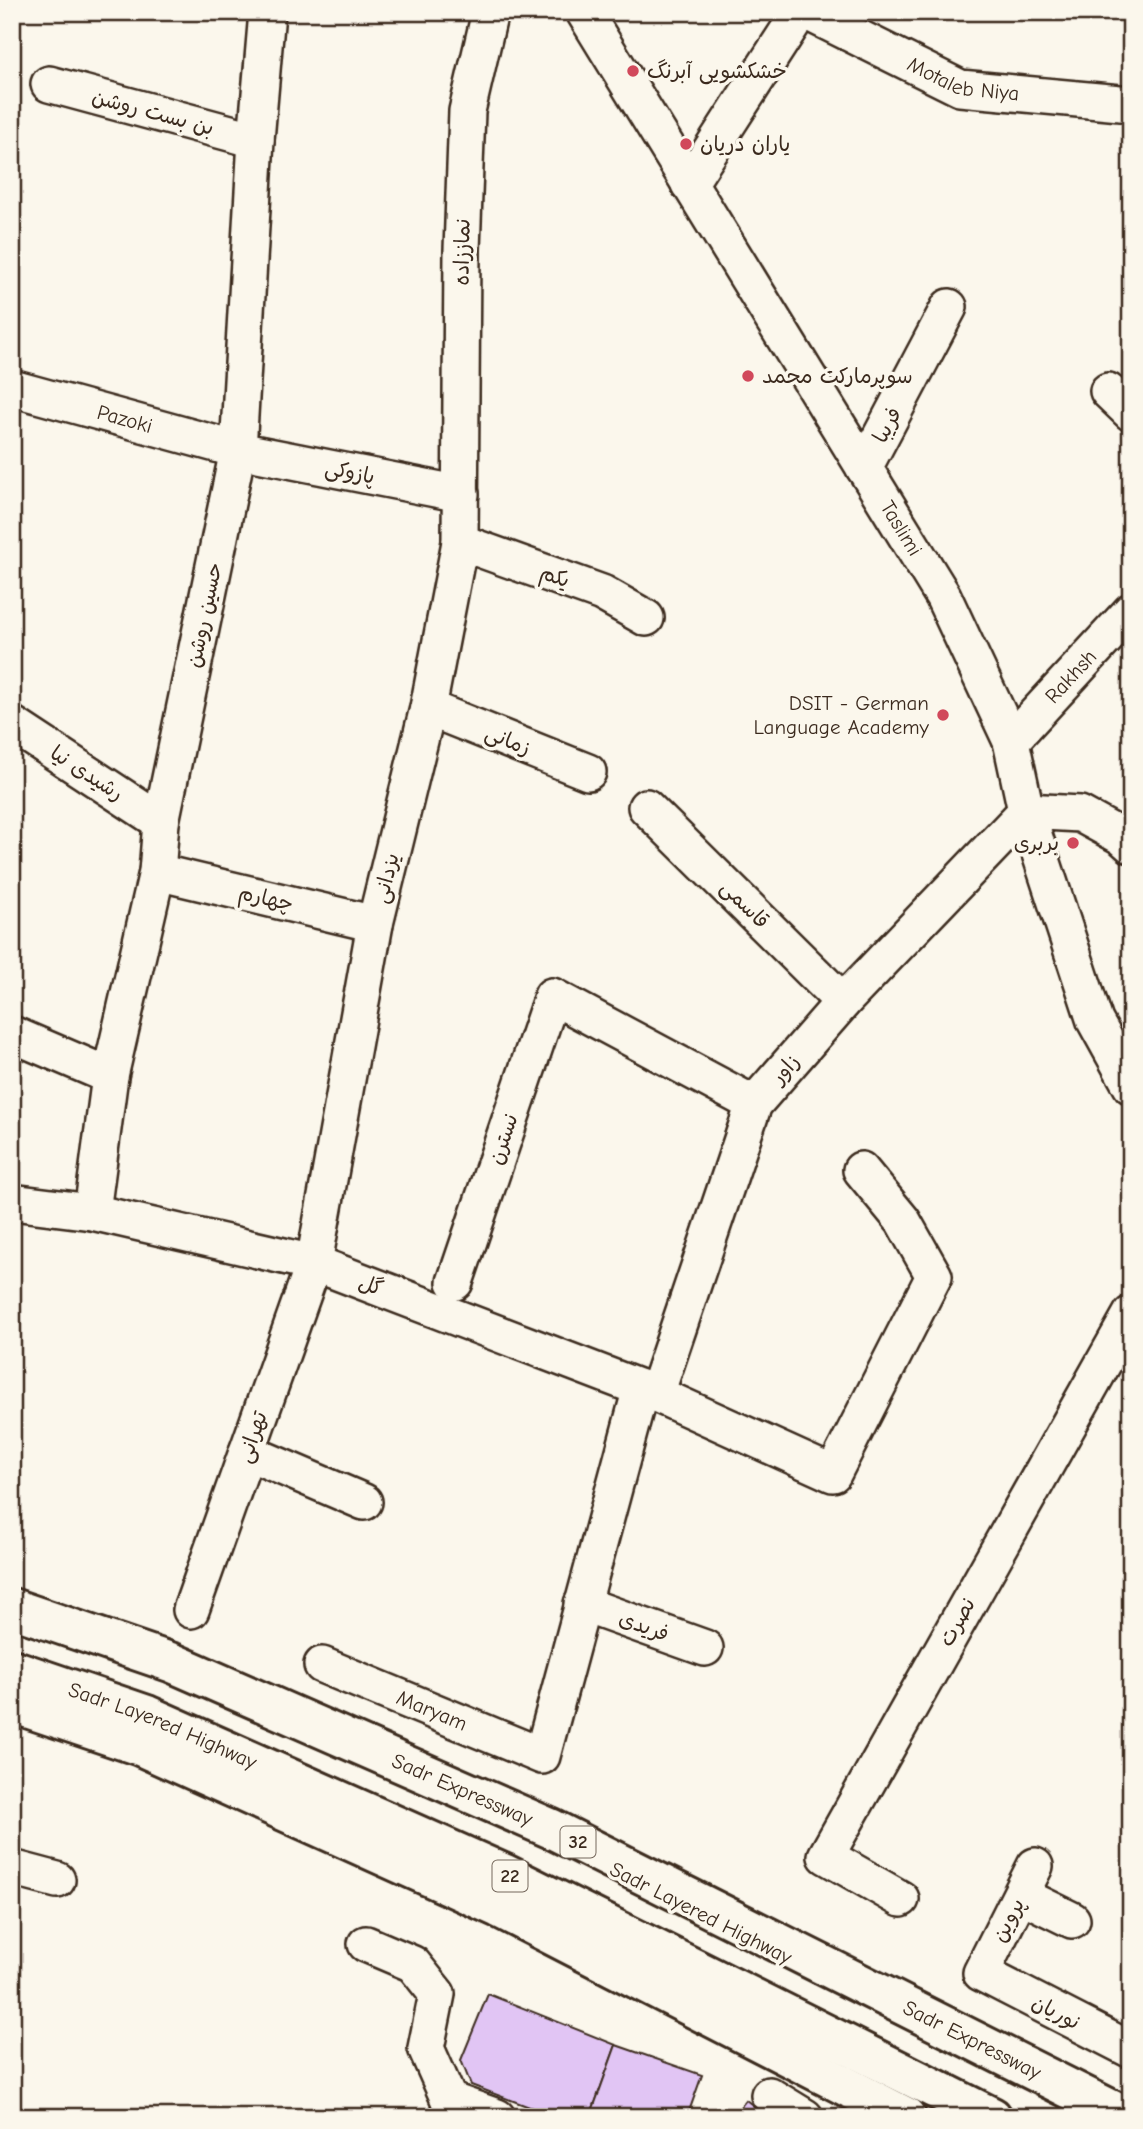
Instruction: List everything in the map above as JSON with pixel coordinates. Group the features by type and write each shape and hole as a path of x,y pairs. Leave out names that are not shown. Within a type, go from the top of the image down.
{"highway":[{"name":"Sadr Expressway","path":"12,1608 173,1663 552,1829 1126,2117"},
{"name":"Sadr Layered Highway","path":"12,1615 171,1669 547,1836 1109,2117"},
{"name":"Sadr Layered Highway","path":"12,1670 147,1715 503,1872 992,2117"},
{"path":"12,1703 140,1746 499,1908 906,2117"}],"street":[{"name":"حسین روشن","path":"92,1212 110,1076 157,872 161,822 238,450 256,140 267,12"},
{"name":"نماززاده","path":"461,494 462,250 467,111 490,12"},
{"name":"Taslimi","path":"584,12 943,596 1011,741 1026,811 1095,1021 1131,1086"},
{"path":"689,184 800,12"},
{"name":"Motaleb Niya","path":"807,12 960,88 1131,104"},
{"name":"بن بست روشن","path":"49,84 256,140"},
{"name":"فریبا","path":"864,468 949,307"},
{"name":"Pazoki","path":"12,387 238,450"},
{"name":"پازوکی","path":"238,450 461,494"},
{"name":"یزدانی","path":"314,1263 375,924 428,708 460,542 461,494"},
{"name":"یکم","path":"460,542 601,593 646,618"},
{"name":"Rakhsh","path":"1011,741 1131,611"},
{"name":"زمانی","path":"428,708 588,772"},
{"name":"رشیدی نیا","path":"12,724 161,822"},
{"name":"قاسمی","path":"646,807 844,1002"},
{"path":"1026,811 1080,814 1122,837 1131,845"},
{"name":"زاور","path":"649,1391 754,1104 844,1002 1026,811"},
{"name":"چهارم","path":"157,872 375,924"},
{"name":"نسترن","path":"455,1282 552,996 754,1104"},
{"path":"12,1034 110,1076"},
{"name":"گل","path":"12,1202 92,1212 314,1263 649,1391 833,1474 934,1276 903,1221 861,1170"},
{"name":"تهرانی","path":"191,1611 314,1263"},
{"name":"نصرت","path":"901,1899 825,1856 1131,1314"},
{"path":"582,1604 649,1391"},
{"path":"247,1452 364,1503"},
{"name":"فریدی","path":"582,1604 705,1648"},
{"name":"Maryam","path":"322,1665 542,1756 582,1604"},
{"path":"12,1868 57,1880"},
{"name":"پروین","path":"981,1973 1028,1880 1072,1920"},
{"path":"366,1944 413,1964 437,1994 426,2048 446,2108 496,2117"},
{"name":"نوریان","path":"981,1973 1131,2050"},
{"path":"769,2095 805,2117"}],"building":[{"path":"488,1994 616,2045 590,2117 556,2117 471,2085 461,2060"},
{"path":"616,2045 702,2075 687,2117 590,2117"},
{"path":"746,2100 768,2117 732,2117"}],"place":[{"name":"خشکشویی آبرنگ","path":"633,71"},
{"name":"یاران دریان","path":"686,144"},
{"name":"سوپرمارکت محمد","path":"748,376"},
{"name":"DSIT - German Language Academy","path":"943,715"},
{"name":"بربری","path":"1073,843"}]}
